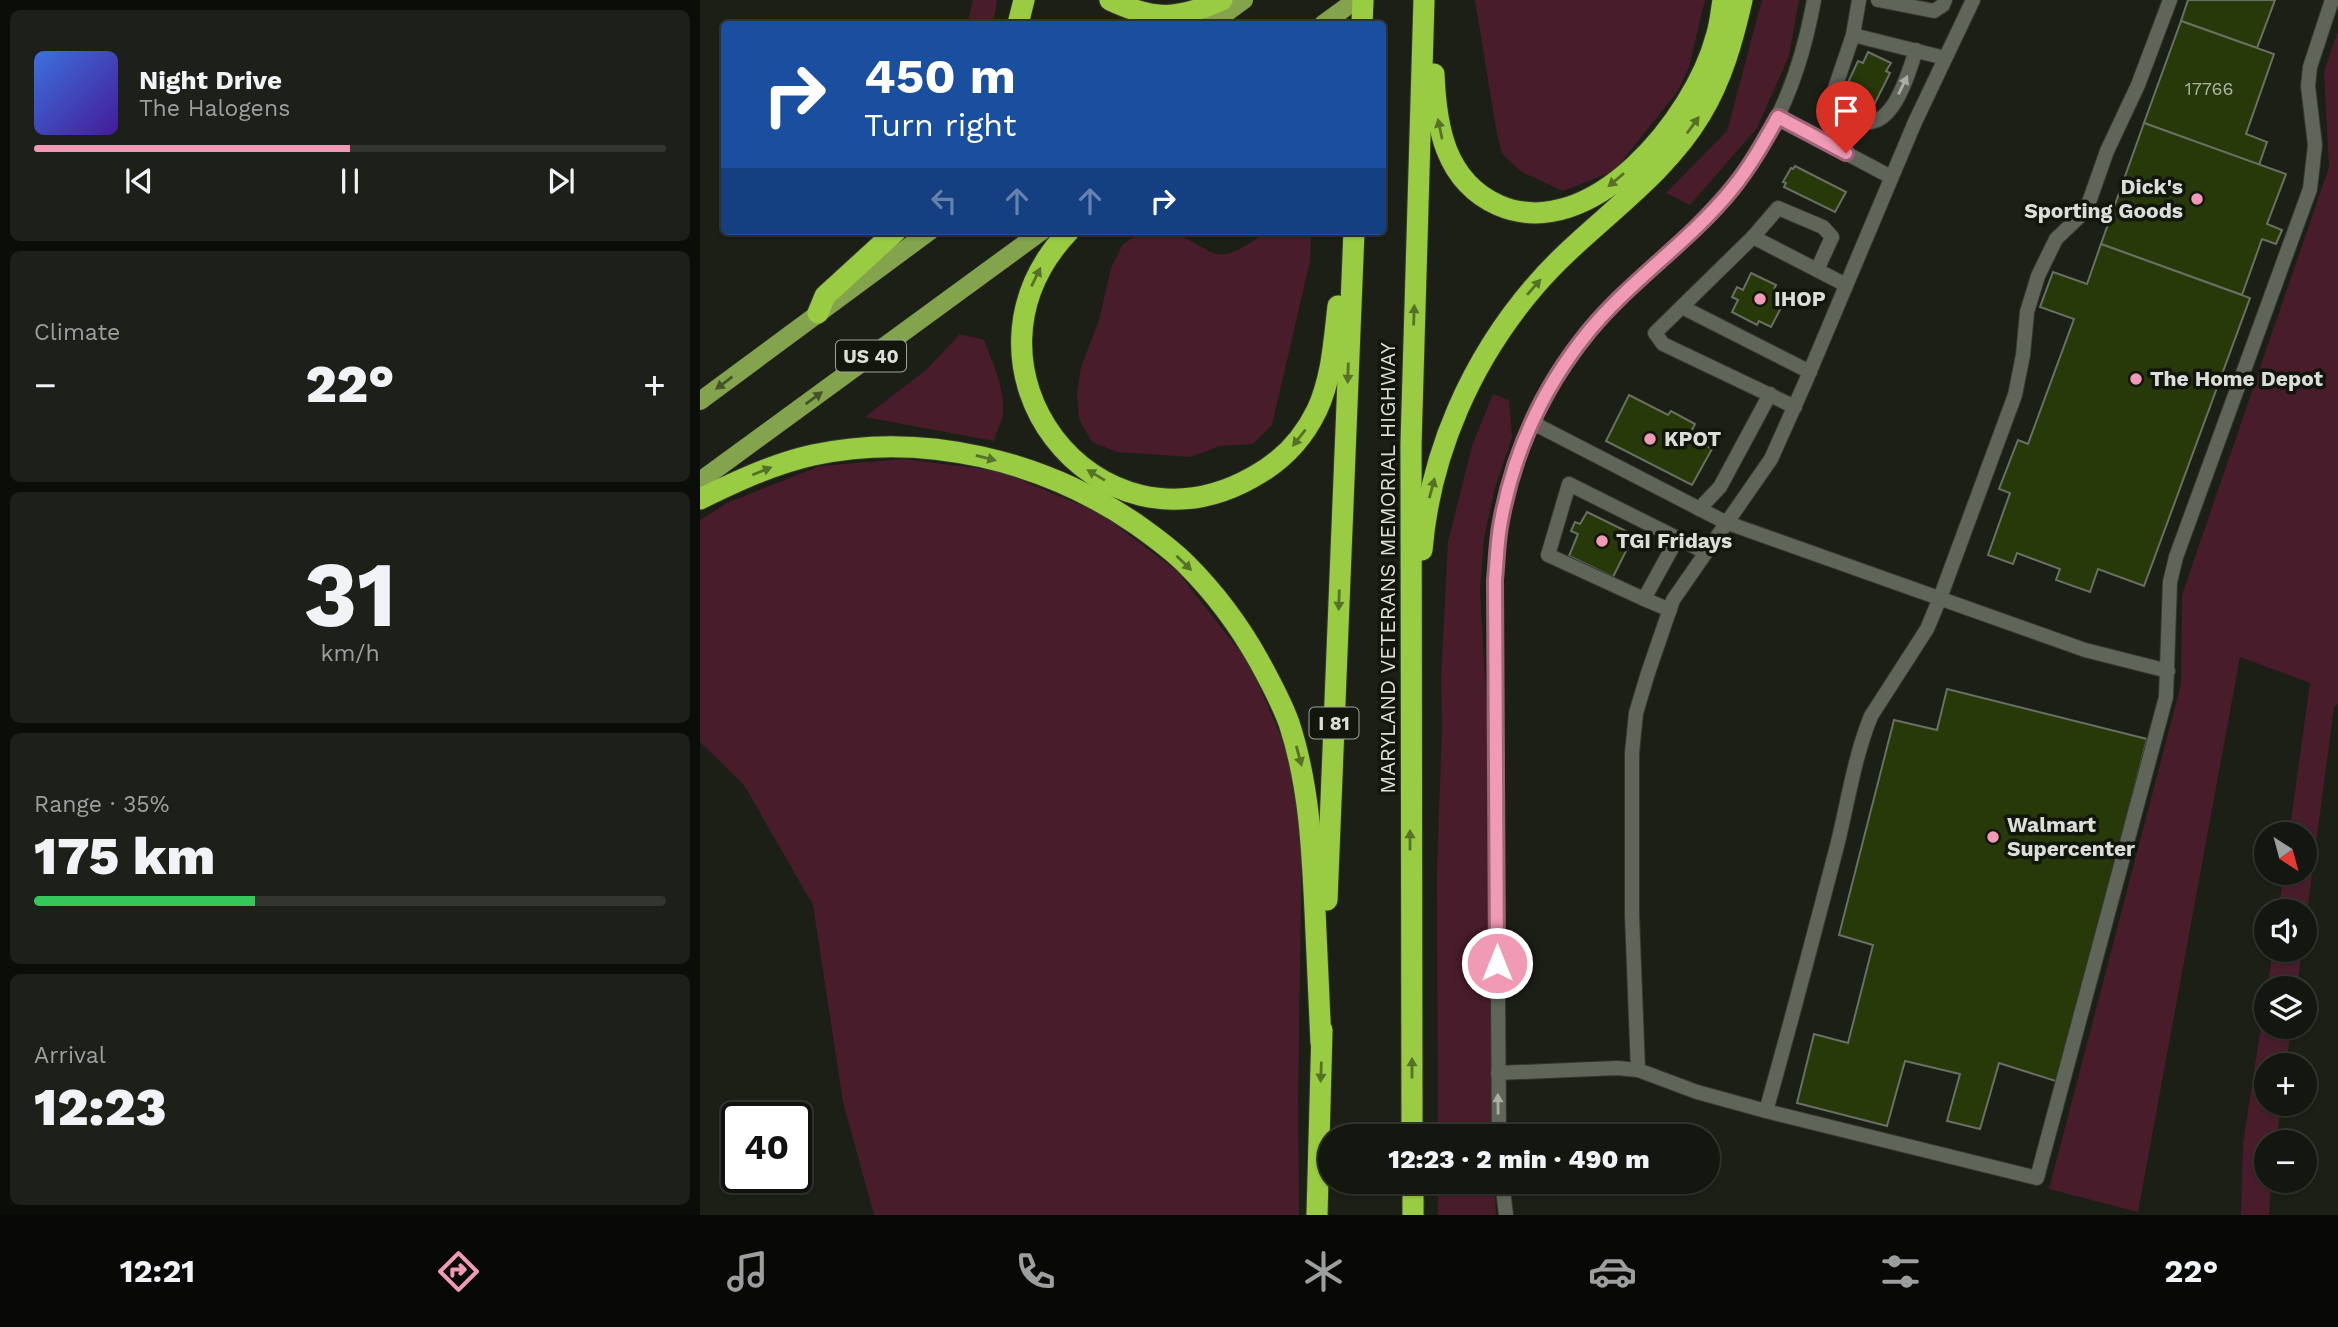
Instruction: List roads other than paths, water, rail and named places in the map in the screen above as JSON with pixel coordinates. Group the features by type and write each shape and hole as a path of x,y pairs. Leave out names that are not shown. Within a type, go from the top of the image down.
{"highway":[{"path":"1019,21 1024,0"},
{"path":"1110,0 1136,13 1164,17 1184,14 1222,0"},
{"path":"1362,21 1363,0"},
{"name":"MARYLAND VETERANS MEMORIAL HIGHWAY","path":"1412,1124 1411,444 1424,0"},
{"path":"1431,0 1435,96 1439,128 1446,153 1457,173 1488,201 1509,210 1530,214 1553,212 1578,205 1606,188 1642,158 1665,132 1701,74 1716,38 1723,0"},
{"path":"1410,702 1423,533 1430,492 1451,425 1468,387 1490,348 1536,284 1679,145 1700,115 1716,83 1732,44 1742,0"},
{"path":"818,313 825,296 891,235"},
{"path":"1066,235 1045,259 1032,283 1024,312 1022,367 1030,394 1042,422 1064,450 1088,471 1117,487 1143,496 1172,500 1208,495 1237,486 1283,456 1303,434 1318,408 1333,353 1346,235"},
{"name":"MARYLAND VETERANS MEMORIAL HIGHWAY","path":"1317,1215 1321,1043 1353,235"},
{"path":"700,499 772,466 815,455 887,449 980,456 1023,468 1089,495 1151,535 1184,562 1218,598 1246,639 1273,687 1300,760 1312,846 1321,1043"},
{"path":"1413,1194 1413,1215"}],"main road":[{"path":"1215,21 1244,0"},
{"path":"1327,21 1356,0"},
{"path":"700,401 925,235"},
{"name":"US 40","path":"700,481 1037,235"}],"street":[{"path":"1499,1124 1495,580 1500,524 1512,473 1531,422 1549,389 1590,330 1708,216 1755,158 1778,117 1795,78 1807,38 1814,0"},
{"path":"1859,0 1853,35 1834,91 1833,98 1838,106 1854,119 1865,123 1877,122 1890,111 1907,77 1916,50"},
{"path":"1878,0 1934,11 1943,5 1945,0"},
{"path":"1639,1070 1632,915 1632,753 1636,713 1670,610 1705,552 1771,459 1891,177 1973,0"},
{"path":"1766,1111 1866,729 1871,716 1927,629 1940,598 2015,395 2023,355 2027,312 2038,276 2056,239 2088,205 2107,151 2138,85 2170,0"},
{"path":"1498,1073 1617,1068 1639,1070 1697,1092 1766,1111 2037,1178 2166,697 2171,582 2176,557 2310,189 2315,145 2308,86 2309,68 2332,0"},
{"path":"1853,35 1945,58"},
{"path":"1778,117 1891,177"},
{"path":"1795,407 1663,344 1655,333 1753,237 1778,208 1823,227 1832,237 1817,270"},
{"path":"1753,237 1846,285"},
{"path":"1682,307 1810,372"},
{"path":"1699,509 1720,487 1770,394"},
{"path":"1531,422 1726,522 2085,650 2168,671"},
{"path":"1670,610 1548,555 1569,484 1705,552"},
{"path":"1644,599 1677,539"},
{"path":"1504,1194 1506,1215"}],"place":[{"name":"Dick's Sporting Goods","path":"2197,199"},
{"name":"IHOP","path":"1760,299"},
{"name":"The Home Depot","path":"2136,379"},
{"name":"KPOT","path":"1650,439"},
{"name":"TGI Fridays","path":"1602,541"},
{"name":"Walmart Supercenter","path":"1993,837"}]}
